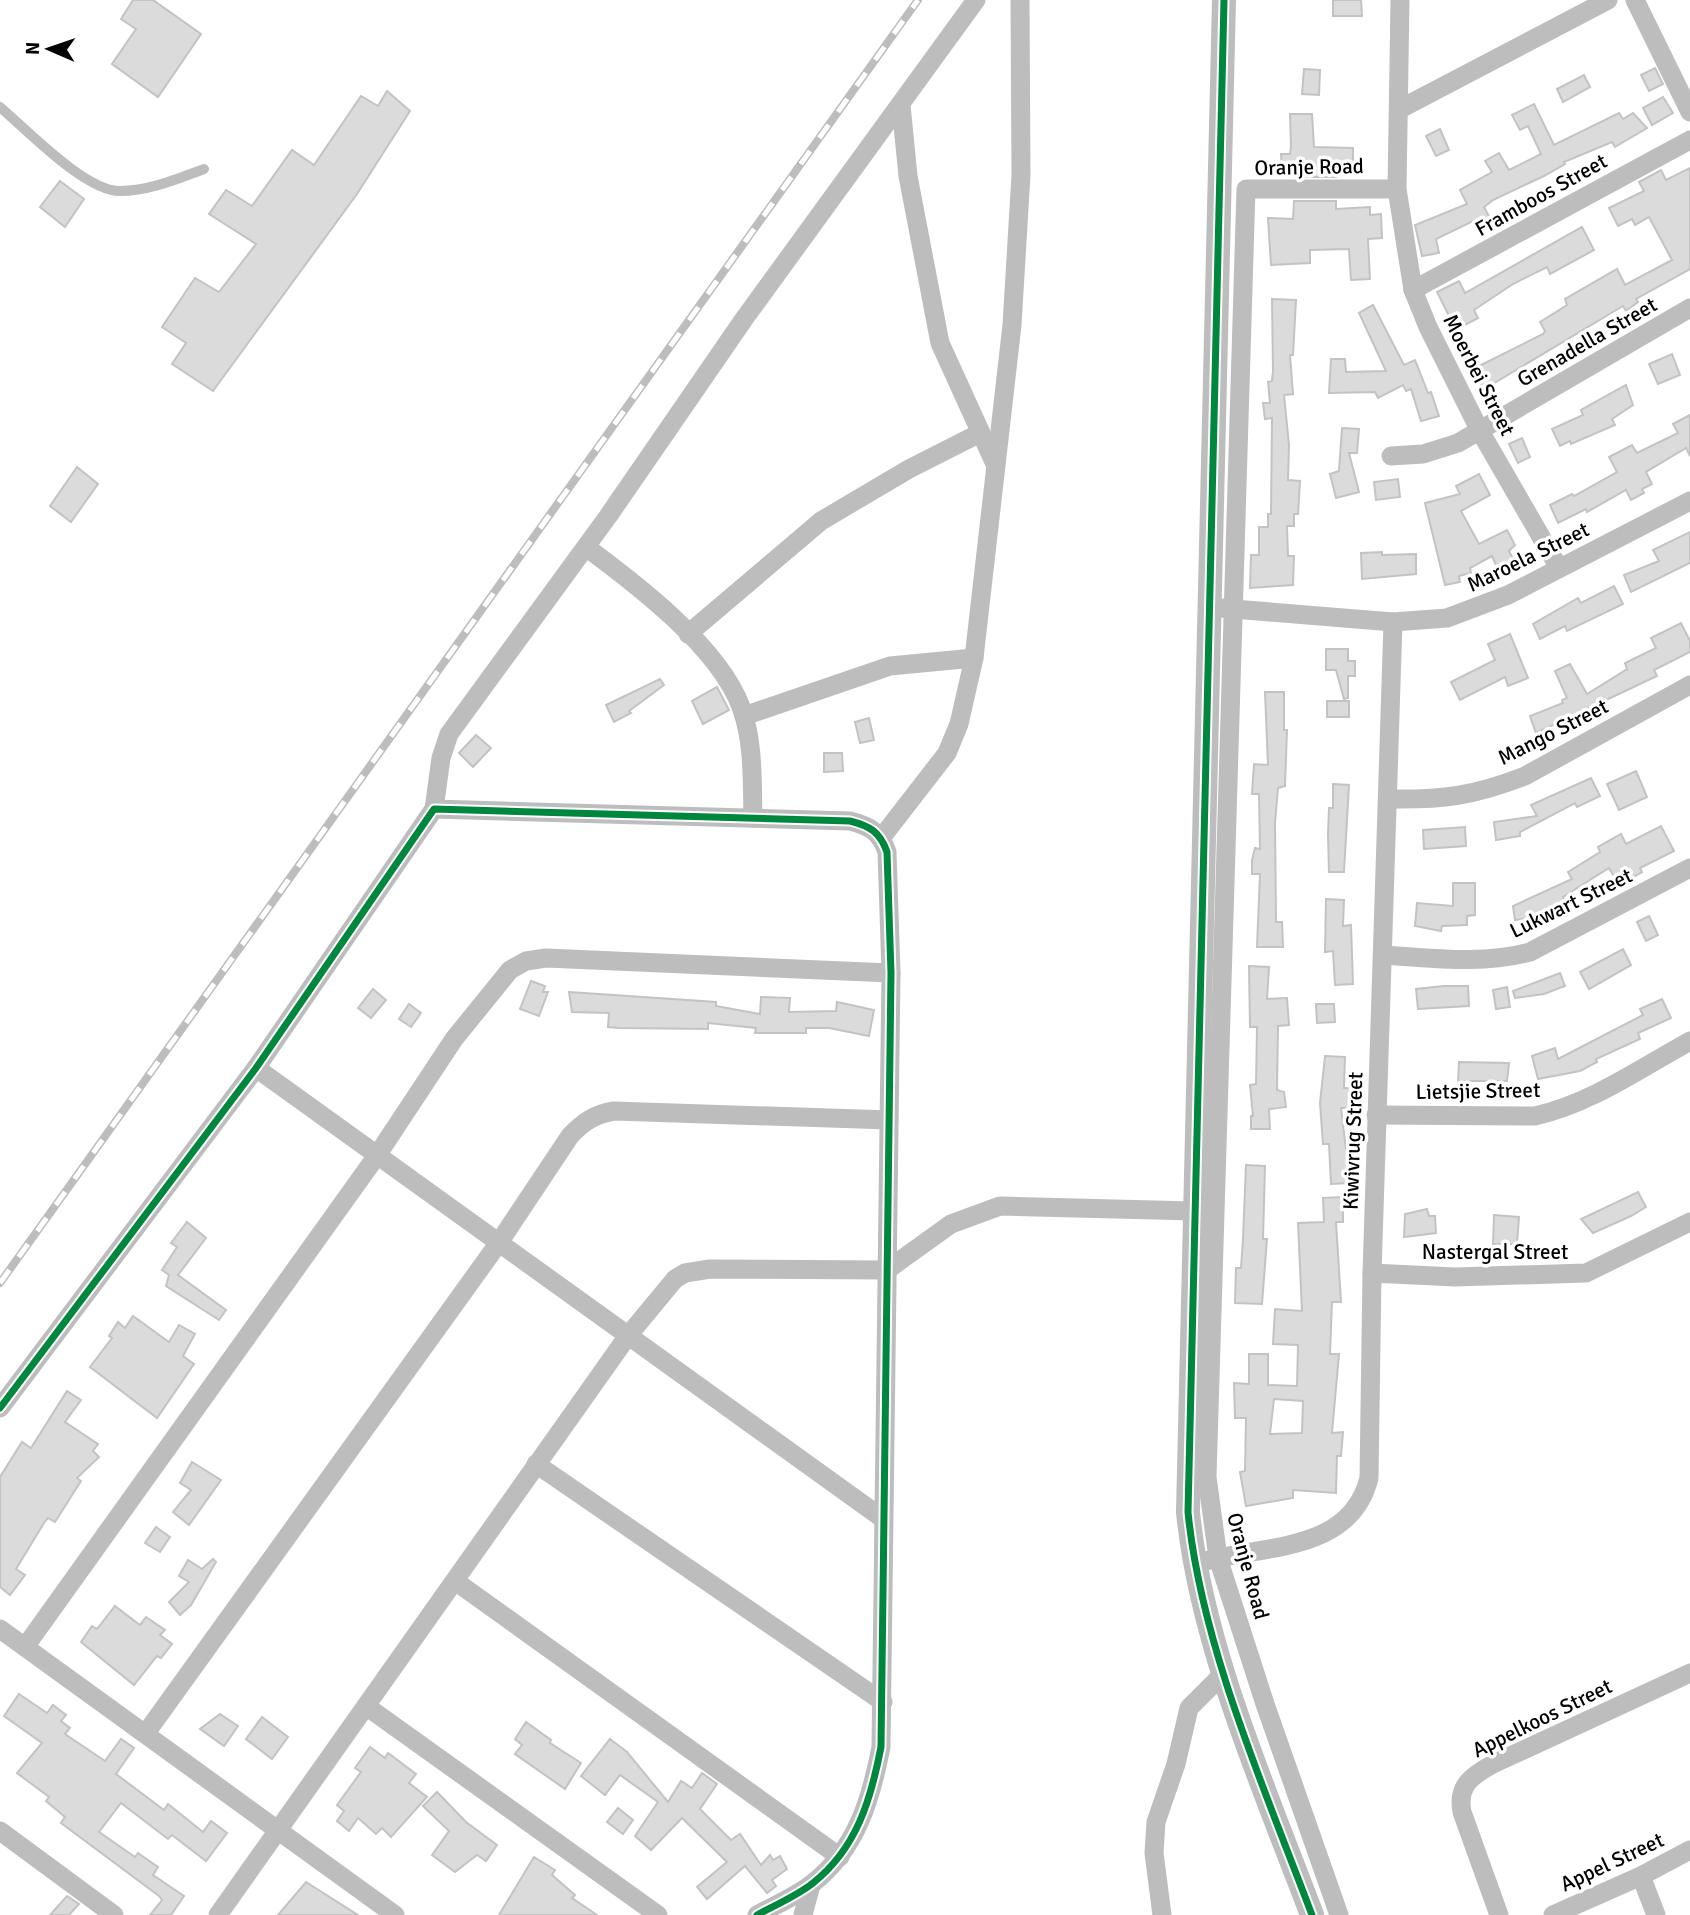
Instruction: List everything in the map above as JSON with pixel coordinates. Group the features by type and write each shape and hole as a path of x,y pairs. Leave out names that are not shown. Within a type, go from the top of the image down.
{"street":[{"path":"0,1408 256,1068 434,809 441,758 449,734 586,547 744,319 976,0"},
{"path":"882,837 925,785 947,753 959,724 974,658 1012,325 1021,175 1020,0"},
{"path":"1224,0 1220,189 1221,608 1194,1211 1187,1479 1206,1561 1225,1672 1312,1915"},
{"name":"Moerbei Street","path":"1400,0 1397,189 1413,290 1428,327 1480,431 1559,568"},
{"path":"1400,109 1608,0"},
{"path":"1635,0 1690,112"},
{"path":"901,105 908,176 940,343 995,465"},
{"name":"Framboos Street","path":"1413,290 1690,140"},
{"path":"1220,189 1246,188"},
{"name":"Oranje Road","path":"1339,1915 1265,1704 1206,1561 1210,1517 1207,1421 1221,608 1246,188 1397,189"},
{"name":"Grenadella Street","path":"1391,456 1440,450 1480,431 1690,308"},
{"path":"688,635 773,559 821,522 909,469 980,433"},
{"name":"Maroela Street","path":"1221,608 1393,622 1447,618 1484,606 1690,502"},
{"path":"586,547 634,583 688,635 724,676 744,716 751,752 753,818"},
{"name":"Kiwivrug Street","path":"1206,1561 1305,1542 1332,1530 1360,1503 1371,1462 1371,1273 1384,955 1393,622"},
{"path":"744,716 890,666 974,658"},
{"name":"Mango Street","path":"1388,799 1466,796 1496,787 1525,776 1690,685"},
{"path":"434,809 850,821 872,828 882,837 889,867 891,972 881,1747 872,1794 840,1857 811,1885 757,1915"},
{"name":"Lukwart Street","path":"1384,955 1471,961 1506,958 1530,952 1690,868"},
{"path":"25,1647 378,1154 454,1038 500,979 526,961 547,958 891,972"},
{"name":"Lietsjie Street","path":"1376,1115 1535,1116 1552,1112 1588,1097 1690,1041"},
{"path":"256,1068 882,1518"},
{"path":"146,1733 500,1241 570,1136 584,1122 602,1113 889,1120"},
{"path":"218,1915 627,1337 670,1285 685,1273 710,1269 887,1270 951,1224 1000,1206 1194,1211"},
{"name":"Nastergal Street","path":"1371,1273 1455,1277 1586,1273 1690,1222"},
{"path":"536,1464 883,1702"},
{"path":"454,1581 840,1857"},
{"path":"0,1629 395,1915"},
{"path":"1163,1915 1154,1853 1156,1822 1176,1764 1189,1708 1225,1672"},
{"name":"Appelkoos Street","path":"1499,1915 1462,1812 1460,1801 1465,1784 1493,1764 1690,1673"},
{"path":"366,1706 657,1915"},
{"path":"0,1831 114,1915"},
{"name":"Appel Street","path":"1553,1915 1642,1876 1690,1850"},
{"path":"1642,1876 1656,1915"},
{"path":"803,1915 811,1885"}],"lane":[{"path":"0,107 84,177 110,190 159,186 204,169"}],"building":[{"path":"133,0 153,0 201,34 158,97 112,64 136,29 121,19"},
{"path":"1333,0 1361,0 1362,16 1333,16"},
{"path":"1655,68 1663,84 1649,91 1641,75"},
{"path":"1304,69 1320,70 1319,95 1302,94"},
{"path":"1584,75 1590,87 1563,102 1557,89"},
{"path":"387,91 410,111 357,194 213,391 172,364 186,343 162,327 195,278 219,292 256,244 209,214 226,190 252,206 292,150 314,165 361,96 378,106"},
{"path":"1663,97 1673,113 1652,125 1643,108"},
{"path":"1534,104 1554,145 1619,113 1623,119 1633,113 1647,128 1615,147 1612,142 1564,162 1565,164 1544,176 1493,200 1484,207 1490,218 1477,224 1475,220 1436,239 1439,253 1422,256 1415,225 1467,204 1460,190 1492,172 1485,161 1499,153 1509,170 1541,154 1528,126 1520,130 1512,115"},
{"path":"1290,114 1312,114 1314,147 1353,148 1353,170 1336,169 1336,177 1295,177 1295,170 1282,171 1281,154 1290,154 1291,147"},
{"path":"1440,129 1449,150 1436,156 1426,136"},
{"path":"1690,168 1690,269 1636,299 1638,302 1626,311 1623,306 1491,385 1490,382 1481,387 1471,370 1543,334 1545,331 1540,322 1567,305 1565,299 1617,269 1625,285 1672,260 1649,217 1635,225 1632,219 1618,226 1609,208 1644,191 1639,182 1661,170 1666,180"},
{"path":"60,181 84,199 65,227 40,207"},
{"path":"1294,201 1336,201 1336,209 1370,207 1370,215 1381,214 1382,238 1368,239 1370,279 1351,280 1349,249 1310,250 1310,263 1271,265 1268,218 1293,219"},
{"path":"1582,227 1594,250 1550,274 1547,267 1513,284 1474,310 1478,318 1456,330 1437,292 1459,281 1465,293"},
{"path":"1272,299 1296,300 1293,355 1290,355 1293,394 1284,395 1289,445 1288,480 1300,481 1298,514 1294,514 1294,526 1287,526 1288,556 1294,556 1293,585 1250,588 1251,555 1259,555 1259,527 1268,527 1268,514 1271,514 1272,418 1265,419 1263,403 1270,403 1268,382 1272,381 1273,371"},
{"path":"1373,305 1404,365 1415,360 1428,393 1431,392 1439,416 1421,421 1411,389 1406,391 1403,385 1378,398 1375,392 1329,393 1331,359 1345,359 1346,372 1386,371 1359,313"},
{"path":"1672,354 1680,375 1658,384 1649,364"},
{"path":"1626,385 1633,405 1612,419 1615,425 1560,446 1552,429 1583,415 1581,410"},
{"path":"1690,415 1690,456 1686,448 1646,472 1652,484 1642,489 1644,493 1631,500 1626,490 1587,512 1586,509 1558,523 1550,505 1572,494 1574,496 1617,472 1609,457 1632,445 1637,453 1678,433 1673,424"},
{"path":"1342,428 1359,429 1357,453 1349,453 1359,492 1336,498 1330,474 1339,471"},
{"path":"1522,438 1530,457 1518,463 1509,444"},
{"path":"77,467 98,484 71,522 50,506"},
{"path":"1479,474 1490,495 1461,511 1479,544 1507,530 1515,545 1509,551 1518,568 1501,576 1492,556 1470,568 1471,573 1459,576 1460,582 1445,585 1425,503 1460,494 1456,486"},
{"path":"1398,479 1400,497 1376,500 1374,482"},
{"path":"1690,532 1690,563 1631,592 1624,575 1659,561 1653,550"},
{"path":"1382,552 1382,555 1416,554 1416,574 1362,579 1361,553"},
{"path":"1614,586 1623,604 1567,631 1565,626 1540,639 1533,624 1578,598 1581,603"},
{"path":"1681,623 1690,641 1690,652 1654,670 1657,676 1536,733 1530,716 1563,703 1562,700 1567,698 1555,671 1570,664 1587,694 1627,669 1625,663 1656,648 1651,638"},
{"path":"1510,634 1528,678 1508,686 1505,677 1460,700 1451,682 1495,660 1488,644"},
{"path":"1326,649 1348,649 1348,661 1355,661 1355,676 1348,676 1348,698 1344,699 1336,670 1326,670"},
{"path":"660,679 664,685 629,711 631,713 614,722 606,705"},
{"path":"717,687 729,710 703,724 692,701"},
{"path":"1265,692 1284,692 1284,730 1287,730 1285,786 1278,788 1275,823 1276,922 1282,922 1283,947 1257,947 1260,874 1252,874 1252,860 1255,848 1260,849 1259,794 1252,794 1254,764 1268,765"},
{"path":"1327,701 1349,701 1349,717 1327,717"},
{"path":"869,718 874,740 860,743 855,722"},
{"path":"476,735 491,748 473,767 459,753"},
{"path":"824,753 842,753 843,771 824,772"},
{"path":"1636,771 1647,797 1619,810 1607,784"},
{"path":"1591,778 1600,796 1577,807 1575,803 1520,832 1520,836 1496,840 1494,822 1537,816 1531,805"},
{"path":"1333,784 1349,785 1344,872 1329,872 1329,808 1333,808"},
{"path":"1661,826 1674,851 1640,868 1642,872 1619,885 1609,868 1563,897 1566,903 1537,917 1515,920 1513,906 1572,879 1568,872 1600,852 1598,847 1621,834 1626,844"},
{"path":"1465,827 1466,846 1424,849 1423,830"},
{"path":"1453,883 1475,883 1475,915 1467,916 1467,925 1442,926 1441,931 1415,926 1417,903 1453,906"},
{"path":"1326,899 1344,900 1343,926 1351,925 1353,984 1335,985 1333,951 1325,952"},
{"path":"1649,916 1658,935 1646,941 1637,922"},
{"path":"1623,949 1631,965 1589,989 1580,972"},
{"path":"1249,966 1269,967 1267,999 1287,998 1289,1025 1278,1026 1277,1090 1284,1092 1286,1107 1269,1109 1270,1129 1251,1129 1253,1116 1250,1085 1256,1084 1257,1027 1250,1027"},
{"path":"1560,973 1565,986 1544,994 1515,998 1513,991"},
{"path":"531,981 545,986 543,992 548,992 539,1016 520,1009"},
{"path":"1468,986 1469,1006 1418,1009 1416,989"},
{"path":"1507,987 1510,1007 1496,1009 1493,990"},
{"path":"373,989 386,1000 371,1018 358,1008"},
{"path":"569,992 716,1002 716,1006 760,1014 761,997 790,998 789,1012 836,1011 837,1002 874,1010 869,1036 829,1028 806,1028 806,1033 755,1033 756,1028 708,1023 708,1029 619,1028 608,1027 609,1013 572,1012"},
{"path":"1662,999 1671,1018 1638,1033 1640,1039 1596,1059 1597,1062 1580,1071 1538,1079 1532,1056 1555,1048 1558,1059 1643,1015 1640,1009"},
{"path":"409,1004 421,1013 411,1027 399,1019"},
{"path":"1316,1004 1334,1004 1335,1022 1317,1023"},
{"path":"1325,1056 1345,1057 1344,1088 1360,1088 1359,1108 1341,1108 1350,1183 1331,1184 1329,1144 1323,1144 1320,1103"},
{"path":"1459,1062 1509,1063 1507,1081 1458,1081"},
{"path":"1246,1165 1265,1166 1263,1239 1267,1239 1262,1304 1235,1303 1236,1268 1241,1268"},
{"path":"1638,1192 1646,1207 1631,1216 1593,1233 1581,1219"},
{"path":"1343,1197 1343,1222 1336,1222 1341,1302 1332,1302 1330,1354 1339,1354 1332,1433 1343,1432 1341,1456 1337,1456 1336,1493 1293,1490 1293,1498 1246,1506 1240,1472 1245,1471 1246,1418 1235,1418 1234,1383 1249,1384 1249,1354 1268,1354 1268,1385 1297,1386 1298,1345 1273,1344 1275,1309 1302,1311 1298,1223 1324,1222 1323,1198","holes":["1274,1399 1303,1401 1302,1433 1270,1434"]},
{"path":"1427,1209 1429,1216 1435,1216 1436,1233 1404,1237 1405,1214"},
{"path":"1494,1215 1519,1217 1517,1244 1493,1244"},
{"path":"187,1222 206,1238 178,1275 226,1310 219,1320 166,1286 169,1275 162,1270 177,1247 171,1243"},
{"path":"133,1316 169,1342 179,1325 195,1334 183,1356 194,1364 157,1418 90,1367 112,1338 109,1336 118,1322 125,1328"},
{"path":"67,1391 81,1400 65,1422 98,1444 93,1451 99,1457 77,1478 81,1481 55,1522 48,1518 44,1523 16,1569 25,1575 10,1595 0,1587 0,1477 22,1442 31,1448"},
{"path":"192,1462 221,1480 189,1525 173,1512 191,1490 180,1483"},
{"path":"156,1527 170,1537 160,1552 145,1543"},
{"path":"213,1559 216,1562 191,1605 180,1615 169,1602 189,1582 179,1576 188,1560 202,1569"},
{"path":"115,1606 140,1625 146,1617 165,1630 160,1635 172,1644 161,1658 157,1656 134,1685 81,1642 92,1626 97,1629"},
{"path":"19,1694 47,1713 53,1705 66,1715 61,1721 70,1728 65,1734 105,1761 121,1739 134,1748 116,1774 164,1810 168,1804 203,1832 211,1821 227,1833 206,1861 172,1835 168,1839 121,1803 99,1832 135,1857 138,1853 158,1867 153,1875 184,1896 171,1915 150,1915 162,1900 159,1896 61,1823 65,1817 46,1801 49,1797 17,1773 42,1743 4,1716"},
{"path":"220,1714 238,1726 224,1746 200,1729"},
{"path":"262,1717 288,1737 272,1759 246,1739"},
{"path":"526,1722 551,1740 550,1743 581,1763 565,1789 515,1754 522,1745 515,1739"},
{"path":"610,1739 627,1752 668,1802 681,1781 692,1788 702,1773 717,1784 700,1809 731,1840 740,1834 761,1865 770,1855 773,1860 780,1856 787,1869 772,1880 776,1886 767,1893 745,1866 707,1899 697,1887 727,1862 682,1818 651,1850 635,1836 658,1802 620,1775 605,1795 581,1776"},
{"path":"370,1747 385,1758 388,1753 416,1774 409,1783 427,1797 391,1837 382,1828 376,1834 358,1818 349,1831 337,1821 344,1811 337,1805 361,1772 355,1768"},
{"path":"437,1792 466,1822 497,1845 486,1861 477,1855 455,1872 432,1855 449,1831 423,1806"},
{"path":"618,1808 633,1820 623,1834 607,1822"},
{"path":"534,1857 555,1870 552,1875 575,1895 572,1898 597,1915 499,1915"},
{"path":"306,1882 358,1915 278,1915"},
{"path":"67,1896 79,1904 69,1915 50,1915"}],"railway":[{"path":"0,1283 918,0"}],"cycle path":[{"path":"1224,0 1188,1512 1206,1614 1221,1665 1237,1716 1312,1915"},
{"path":"0,1408 256,1068 434,809 850,821 873,831 881,839 887,852 891,973 881,1747 867,1804 841,1854 807,1888 757,1915"}]}
